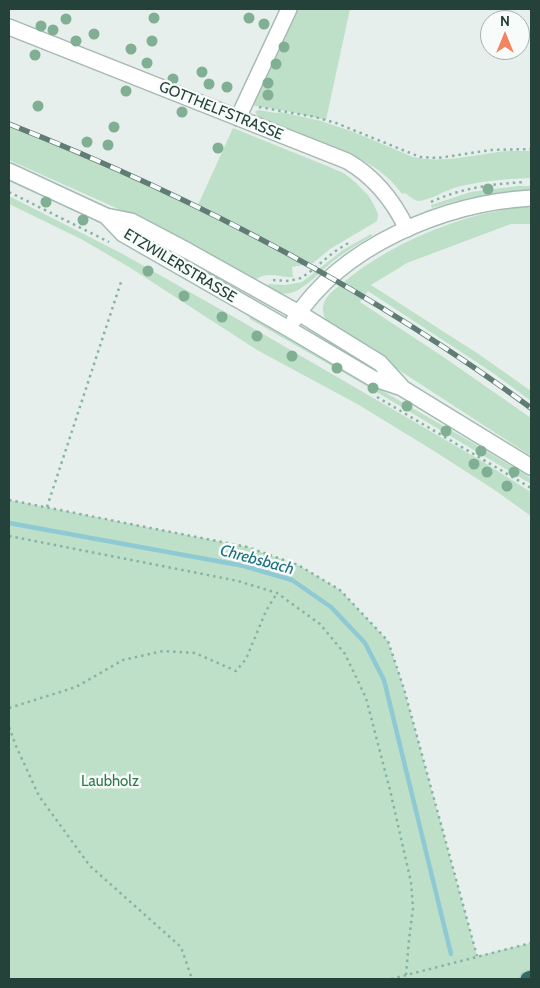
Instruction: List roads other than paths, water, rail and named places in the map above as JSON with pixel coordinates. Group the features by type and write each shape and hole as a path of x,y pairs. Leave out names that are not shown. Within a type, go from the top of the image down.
{"main road":[{"path":"241,111 289,9"},
{"name":"GOTTHELFSTRASSE","path":"9,27 241,111 353,165 373,180 384,192 396,208 407,229"},
{"path":"9,171 106,216"},
{"path":"289,329 310,297 337,272 372,248 407,229 476,205 531,198"},
{"name":"ETZWILERSTRASSE","path":"106,216 130,221 299,313 380,363 402,388"},
{"name":"ETZWILERSTRASSE","path":"106,216 123,234 372,378 402,388 531,467"}],"waterway":[{"name":"Chrebsbach","path":"9,523 244,566 292,580 331,607 365,643 384,680 451,954"}],"railway":[{"path":"9,124 78,152 146,183 279,249 408,324 531,408"}],"park label":[{"name":"Laubholz","path":"110,782"}]}
